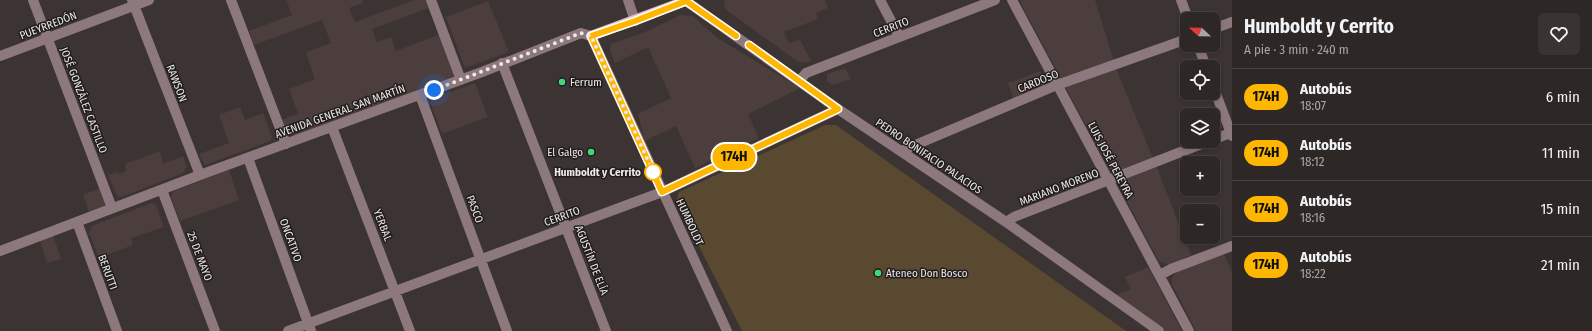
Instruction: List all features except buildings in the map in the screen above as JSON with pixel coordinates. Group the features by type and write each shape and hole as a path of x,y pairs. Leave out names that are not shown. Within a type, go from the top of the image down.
{"main road":[{"name":"AVENIDA GENERAL SAN MARTÍN","path":"591,36 635,21 687,0"}],"street":[{"name":"JOSÉ GONZÁLEZ CASTILLO","path":"33,0 112,208"},
{"name":"PUEYRREDÓN","path":"0,56 133,3 149,0"},
{"path":"231,0 286,144"},
{"path":"431,0 462,80"},
{"path":"628,0 635,21"},
{"name":"PEDRO BONIFACIO PALACIOS","path":"687,0 838,109 1006,222 1159,331"},
{"path":"880,0 899,36"},
{"name":"CERRITO","path":"799,81 806,73 995,0"},
{"name":"LUIS JOSÉ PEREYRA","path":"1012,0 1189,331"},
{"path":"1181,0 1185,12"},
{"name":"RAWSON","path":"133,3 200,175"},
{"path":"1220,26 1232,22"},
{"name":"AVENIDA GENERAL SAN MARTÍN","path":"0,251 200,175 462,80 581,33 591,36"},
{"name":"HUMBOLDT","path":"591,36 727,331"},
{"name":"CARDOSO","path":"901,151 1057,85 1180,41"},
{"name":"AGUSTÍN DE ELÍA","path":"502,63 606,331"},
{"name":"PASCO","path":"420,95 507,331"},
{"path":"1219,100 1232,134 1220,138"},
{"name":"CERRITO","path":"288,331 310,327 395,291 481,258 662,192 838,109"},
{"name":"YERBAL","path":"332,127 410,331"},
{"name":"MARIANO MORENO","path":"1006,222 1014,217 1192,148"},
{"name":"ONCATIVO","path":"248,158 310,327"},
{"name":"25 DE MAYO","path":"162,190 215,331"},
{"name":"BERUTTI","path":"77,222 117,331"},
{"path":"1160,275 1171,269 1232,246"}],"shaded area":[{"path":"286,0 362,0 363,3 349,8 355,22 414,0 428,0 431,7 372,29 377,42 391,37 396,51 441,34 454,75 451,80 298,136 291,135 285,130 281,120 298,114 289,89 315,79 306,52 331,43 322,20 254,45 249,31 292,15"},
{"path":"825,0 828,8 816,13 818,19 784,32 789,43 800,40 811,61 806,63 797,61 725,9 724,1"},
{"path":"1021,0 1095,0 1117,71 1180,227 1180,244 1187,244 1191,255 1170,265 1159,261 1021,4"},
{"path":"488,1 509,52 465,68 446,17"},
{"path":"681,15 693,16 716,37 800,88 748,114 759,138 695,168 676,126 645,141 638,114 671,98 648,47 615,63 610,50 611,44 645,32"},
{"path":"845,68 851,79 832,85 827,81 827,74"},
{"path":"1040,71 1047,85 1014,100 1008,83"},
{"path":"475,83 488,117 442,134 430,102 432,99"},
{"path":"240,107 245,120 263,113 272,137 270,141 205,165 199,154 229,143 219,115"},
{"name":"Ateneo Don Bosco","path":"825,125 836,125 1126,331 742,331 676,201 679,192"},
{"path":"160,151 163,164 183,156 187,166 183,173 121,197 117,196 108,175 118,172 119,174 126,171 125,164"},
{"path":"229,170 239,200 180,221 171,198 172,194 176,190"},
{"path":"100,188 106,206 90,215 83,195"},
{"path":"151,203 156,205 164,227 131,238 133,245 99,258 89,232 92,226"},
{"path":"53,235 61,259 47,263 40,240"},
{"path":"1224,254 1232,272 1232,331 1196,331 1172,284 1172,278 1176,272"},
{"path":"1148,267 1182,331 1164,331 1116,295 1131,289 1125,277"}],"bus line":[{"name":"174H","path":"736,36 686,1 591,36 662,192 838,109 749,45"}],"place":[{"name":"Ferrum","path":"562,82"},
{"name":"El Galgo","path":"591,152"},
{"name":"Humboldt y Cerrito","path":"653,172"},
{"name":"Ateneo Don Bosco","path":"878,273"}],"route":[{"path":"434,90 581,33 591,36 656,178 653,172"}]}
